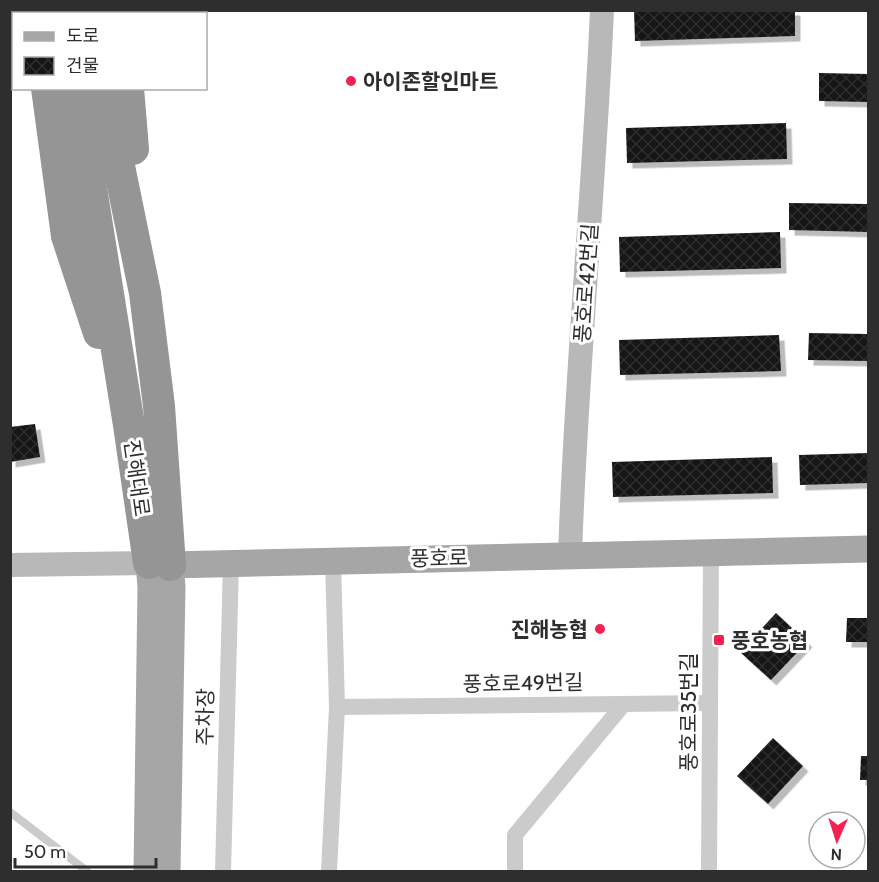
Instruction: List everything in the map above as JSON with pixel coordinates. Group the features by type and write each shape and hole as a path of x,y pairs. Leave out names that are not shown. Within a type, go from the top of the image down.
{"highway":[{"path":"47,90 67,236 129,425"},
{"name":"진해대로","path":"75,90 129,425 160,564"},
{"name":"진해대로","path":"103,90 145,293 159,406 160,564"},
{"path":"128,90 145,293"}],"main road":[{"name":"풍호로","path":"160,564 868,549"},
{"name":"진해대로","path":"147,872 151,587 160,564"},
{"name":"진해대로","path":"160,564 172,587 167,872"}],"street":[{"name":"풍호로42번길","path":"570,555 574,449 597,129 602,10"},
{"name":"풍호로35번길","path":"709,872 711,552"},
{"path":"329,872 336,707 333,561"},
{"name":"주차장","path":"223,872 231,563"},
{"name":"풍호로","path":"10,565 160,564"},
{"name":"풍호로49번길","path":"336,707 710,704"},
{"path":"515,872 515,834 623,705"}],"lane":[{"path":"10,812 88,872"}],"building":[{"path":"634,10 795,10 795,36 635,41"},
{"path":"819,73 868,74 868,102 819,101"},
{"path":"786,123 787,159 627,163 626,128"},
{"path":"789,203 868,204 868,232 789,230"},
{"path":"780,232 781,268 620,272 619,237"},
{"path":"809,333 868,334 868,361 808,360"},
{"path":"779,335 781,371 620,375 619,340"},
{"path":"35,424 40,457 10,462 10,427"},
{"path":"868,453 868,483 800,485 799,455"},
{"path":"772,457 773,493 613,497 612,462"},
{"path":"776,613 807,642 771,680 740,652"},
{"path":"847,618 868,618 868,642 846,642"},
{"path":"773,738 803,766 768,804 737,776"},
{"path":"861,756 868,756 868,780 860,780"}],"place":[{"name":"아이존할인마트","path":"351,81"},
{"name":"진해농협","path":"600,629"},
{"name":"풍호농협","path":"719,640"}]}
